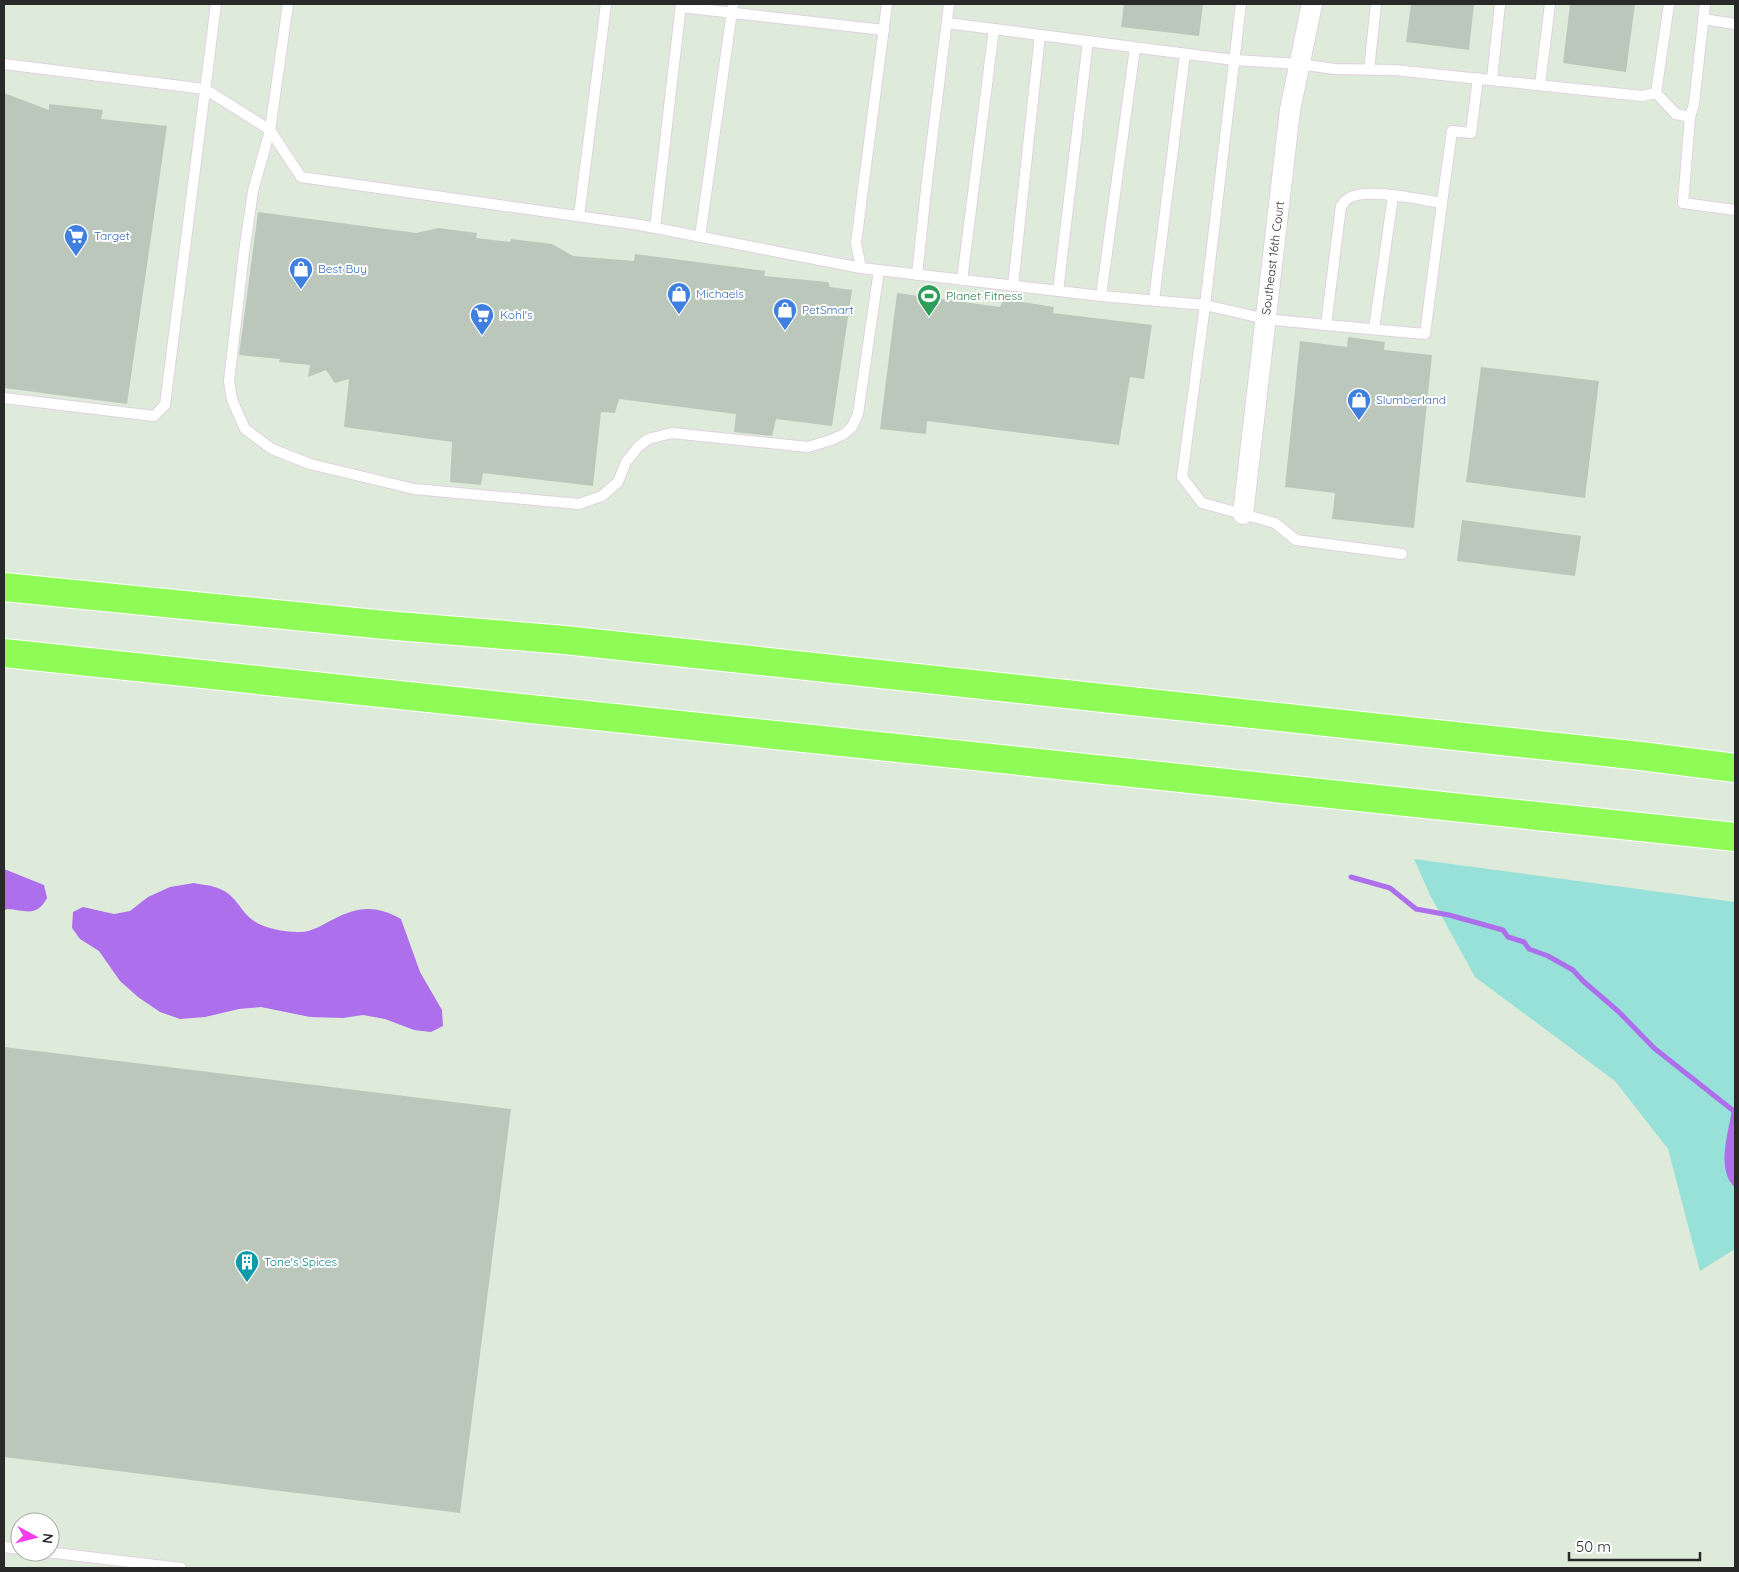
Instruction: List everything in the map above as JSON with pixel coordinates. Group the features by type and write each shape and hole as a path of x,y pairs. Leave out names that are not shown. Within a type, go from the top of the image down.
{"highway":[{"path":"4,587 385,625 565,640 1575,748 1735,768"},
{"path":"4,653 1735,837"}],"street":[{"name":"Southeast 16th Court","path":"1243,514 1290,110 1312,4"}],"lane":[{"path":"4,398 154,416 165,405 216,4"},
{"path":"288,4 270,130 253,191 229,381 232,400 245,429 272,449 310,464 414,489 579,504 602,496 618,482 626,462 638,447 648,439 672,433 808,447 832,440 844,434 852,427 858,414 879,270"},
{"path":"579,216 606,4"},
{"path":"861,268 856,243 887,4"},
{"path":"917,275 949,4"},
{"path":"1241,4 1205,305 1182,477 1202,503 1275,523 1296,540 1402,554"},
{"path":"1369,70 1376,4"},
{"path":"1492,79 1500,4"},
{"path":"1540,85 1550,4"},
{"path":"1656,93 1669,4"},
{"path":"1705,4 1694,104 1690,117 1683,203 1735,210"},
{"path":"655,228 681,5 732,8 884,30"},
{"path":"700,237 732,8"},
{"path":"1704,19 1735,24"},
{"path":"947,23 1234,60 1300,64 1334,69 1394,70 1642,96 1656,93"},
{"path":"962,280 994,29"},
{"path":"1013,286 1040,35"},
{"path":"1058,291 1088,41"},
{"path":"1101,296 1135,48"},
{"path":"1154,300 1185,54"},
{"path":"4,64 205,88 270,130 301,177 655,228 861,268 1101,296 1205,305 1266,319 1426,334 1452,131 1471,133 1478,78"},
{"path":"1656,93 1676,114 1690,117"},
{"path":"1326,325 1341,206 1348,198 1357,194 1375,193 1442,203"},
{"path":"1374,330 1393,196"},
{"path":"60,1554 181,1568"}],"shaded area":[{"path":"1414,859 1735,902 1735,1105 1732,1111 1730,1183 1735,1188 1735,1249 1700,1271 1668,1149 1615,1081 1475,977 1430,895"},
{"path":"4,869 44,885 47,898 39,908 35,911 7,909 4,911"},
{"path":"194,883 225,891 250,918 266,927 278,930 308,931 353,911 369,909 384,912 401,919 420,972 442,1010 443,1026 431,1032 414,1030 385,1019 363,1015 343,1018 310,1017 261,1007 239,1009 205,1017 180,1019 160,1012 138,997 120,981 99,951 80,939 72,928 73,912 83,907 114,914 130,911 148,897 170,887"},
{"path":"1735,1105 1735,1188 1729,1180 1726,1171 1725,1151 1732,1110"}],"building":[{"path":"1124,4 1203,4 1199,36 1121,27"},
{"path":"1411,4 1474,4 1469,50 1406,42"},
{"path":"1570,4 1635,4 1626,72 1563,63"},
{"name":"Target","path":"4,93 49,110 49,104 103,110 101,119 167,126 127,404 4,388"},
{"path":"258,212 416,233 438,228 477,233 476,238 510,242 511,239 552,244 573,256 634,261 635,254 765,271 764,276 828,282 830,287 852,290 832,426 776,419 772,436 734,432 736,414 619,399 615,413 601,412 593,486 483,473 481,485 450,482 452,442 344,427 349,379 335,383 326,370 308,377 310,365 279,362 280,359 239,355"},
{"path":"897,293 1000,307 1003,299 1054,307 1053,313 1152,325 1144,379 1130,377 1119,445 927,421 926,434 880,429"},
{"name":"Slumberland","path":"1348,337 1385,342 1384,350 1432,355 1414,528 1332,519 1335,493 1285,487 1300,341 1347,347"},
{"path":"1481,367 1599,381 1585,498 1466,482"},
{"path":"1462,520 1581,536 1575,576 1457,561"},
{"name":"Tone's Spices","path":"4,1047 511,1109 460,1513 4,1457"}],"waterway":[{"path":"1351,877 1390,888 1416,909 1449,915 1503,930 1508,937 1524,942 1529,949 1548,956 1573,970 1619,1012 1654,1048 1735,1112"}],"place":[{"name":"Target","path":"76,257"},
{"name":"Best Buy","path":"301,290"},
{"name":"Michaels","path":"679,315"},
{"name":"Planet Fitness","path":"929,317"},
{"name":"PetSmart","path":"785,331"},
{"name":"Kohl's","path":"482,336"},
{"name":"Slumberland","path":"1359,421"},
{"name":"Tone's Spices","path":"247,1283"}]}
